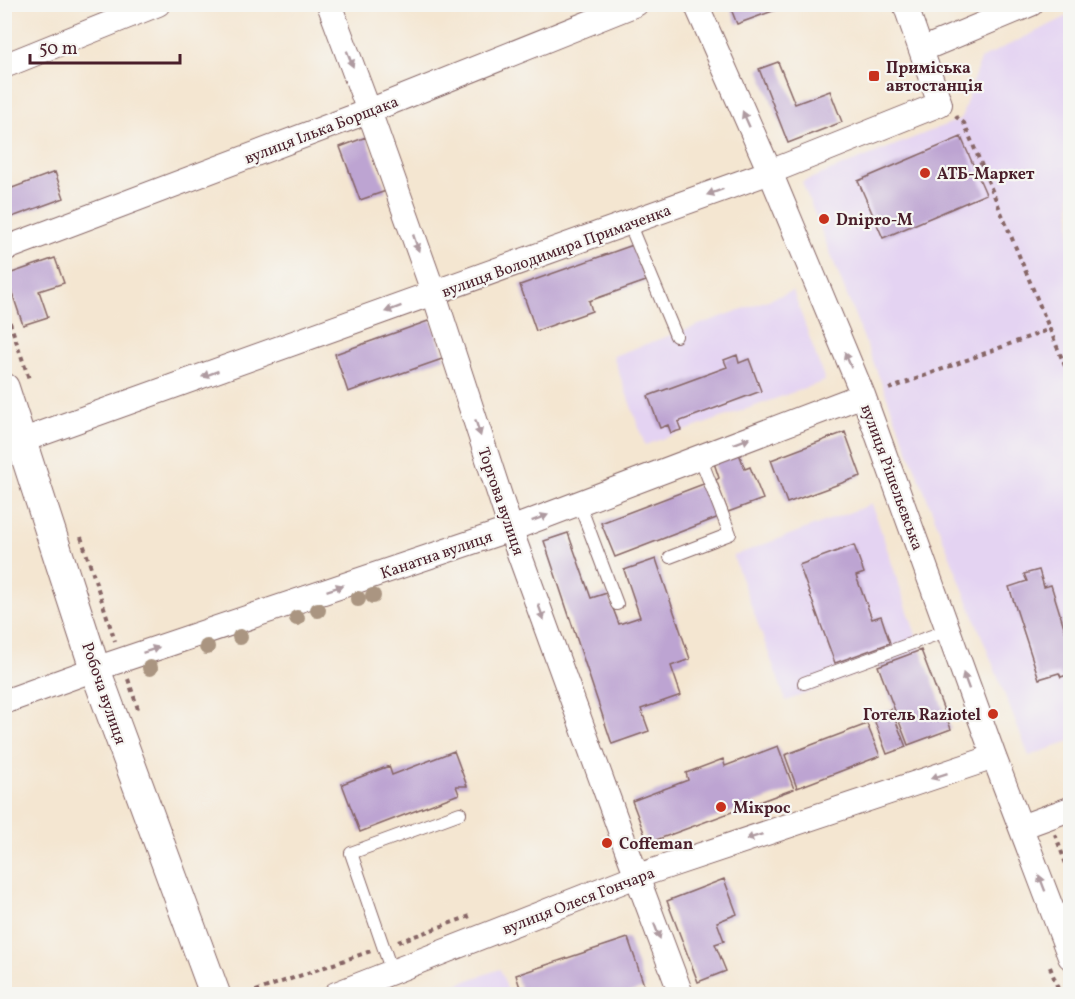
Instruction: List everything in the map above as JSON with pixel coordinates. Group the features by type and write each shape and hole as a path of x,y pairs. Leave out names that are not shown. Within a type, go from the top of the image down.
{"street":[{"path":"4,66 158,4"},
{"name":"Торгова вулиця","path":"329,4 434,294 511,529 681,994"},
{"name":"вулиця Ілька Борщака","path":"4,249 369,111 636,4"},
{"name":"вулиця Рішельєвська","path":"696,4 770,172 863,395 994,757 1071,957"},
{"path":"905,4 940,104"},
{"path":"921,50 1031,4"},
{"name":"вулиця Володимира Примаченка","path":"13,444 770,172 940,104"},
{"name":"Робоча вулиця","path":"4,388 13,444 215,994"},
{"name":"Канатна вулиця","path":"4,702 95,669 511,529 863,395"},
{"name":"вулиця Олеся Гончара","path":"336,994 636,876 994,757"},
{"path":"1021,827 1060,813"}],"lane":[{"path":"629,223 676,336"},
{"path":"670,557 730,534 700,457"},
{"path":"579,503 617,603"},
{"path":"804,683 948,630"},
{"path":"392,972 351,853 460,813"}],"path":[{"path":"940,104 964,123 1071,378"},
{"path":"889,389 1050,328"},
{"path":"1060,813 1071,874"},
{"path":"247,994 472,915"}],"shaded area":[{"path":"1070,15 1070,741 1029,756 802,182 961,119 980,59"},
{"path":"793,291 825,381 645,445 613,356"},
{"path":"872,504 921,650 786,701 733,556"},
{"path":"500,969 509,994 429,994"}],"building":[{"path":"729,4 780,4 781,8 737,24"},
{"path":"778,62 795,104 830,91 842,122 788,143 759,69"},
{"path":"366,137 386,191 360,200 340,147"},
{"path":"961,137 986,194 883,238 858,181"},
{"path":"55,172 64,198 4,220 4,191"},
{"path":"633,245 646,281 589,301 592,311 536,331 520,285"},
{"path":"55,258 64,283 39,291 48,317 23,325 6,275"},
{"path":"431,320 445,358 348,392 335,354"},
{"path":"737,355 739,363 749,359 761,391 678,422 681,430 671,433 668,425 660,428 648,396 727,367 724,360"},
{"path":"845,432 861,476 787,503 771,460"},
{"path":"738,451 745,469 750,467 763,499 728,512 716,480 719,478 713,460"},
{"path":"706,483 719,517 615,557 601,523"},
{"path":"568,533 591,598 607,593 619,624 640,617 624,570 656,559 690,659 671,666 681,695 641,709 649,731 612,744 544,541"},
{"path":"854,545 864,573 856,576 872,619 881,616 890,643 835,663 799,565"},
{"path":"1039,570 1044,587 1051,585 1070,646 1070,674 1061,677 1059,673 1039,679 1009,587 1027,581 1024,574"},
{"path":"921,650 951,729 908,745 878,666"},
{"path":"891,709 906,747 887,754 873,717"},
{"path":"867,724 880,756 797,788 785,755"},
{"path":"778,746 794,789 648,843 632,801 688,780 686,773 723,759 725,766"},
{"path":"454,751 467,786 456,786 459,794 360,832 342,784 389,766 392,775"},
{"path":"724,879 737,914 717,922 724,941 715,944 726,971 698,982 667,901"},
{"path":"628,938 645,988 624,994 522,994 516,975"}],"place":[{"name":"Приміська автостанцiя","path":"874,76"},
{"name":"АТБ-Маркет","path":"925,173"},
{"name":"Dnipro-M","path":"824,219"},
{"name":"Готель Raziotel","path":"993,714"},
{"name":"Мікрос","path":"721,807"},
{"name":"Coffeman","path":"607,843"}]}
